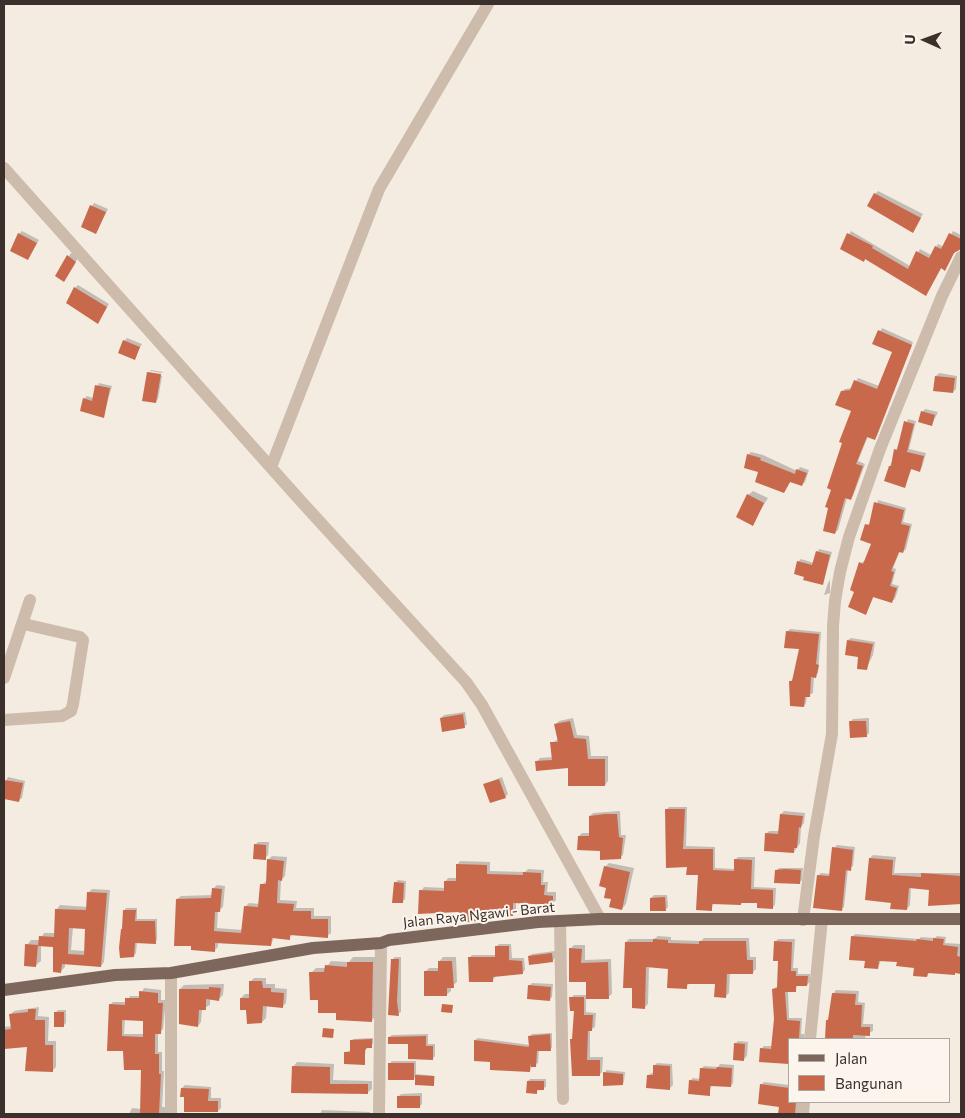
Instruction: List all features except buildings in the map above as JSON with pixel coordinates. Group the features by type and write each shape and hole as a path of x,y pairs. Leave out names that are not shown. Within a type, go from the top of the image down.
{"main road":[{"name":"Jalan Raya Ngawi - Barat","path":"4,990 115,975 171,973 313,948 381,943 390,940 443,933 560,921 600,919 961,920"}],"street":[{"path":"271,467 379,189 488,4"},
{"path":"4,168 475,694 600,919"},
{"path":"803,920 814,836 832,734 834,617 840,572 849,537 880,449 942,296 961,256"},
{"path":"4,678 24,624 30,600"},
{"path":"4,720 62,716 72,711 83,640 80,637 24,624"},
{"path":"810,1038 822,919"},
{"path":"560,921 563,1099"},
{"path":"379,1114 381,943"},
{"path":"171,973 172,1114"}]}
